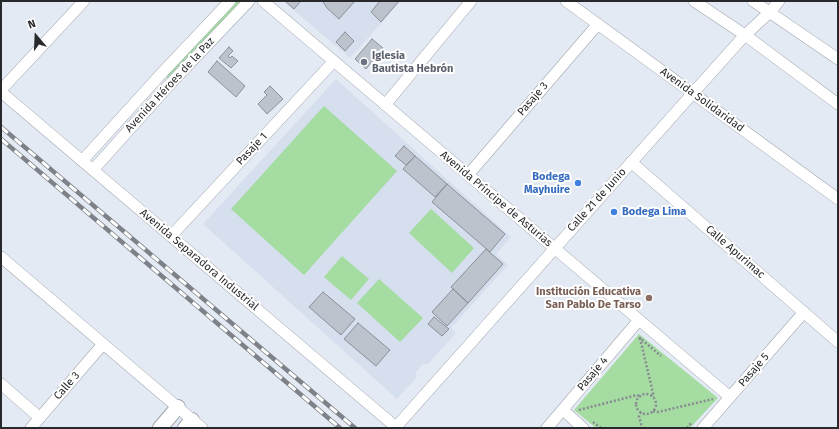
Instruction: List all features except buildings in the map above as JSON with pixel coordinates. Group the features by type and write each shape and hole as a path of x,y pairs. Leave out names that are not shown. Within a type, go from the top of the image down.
{"street":[{"path":"1,91 84,1"},
{"name":"Avenida Héroes de la Paz","path":"82,161 230,1"},
{"name":"Avenida Héroes de la Paz","path":"92,170 171,83 249,1"},
{"name":"Avenida Príncipe de Asturias","path":"263,1 730,397"},
{"path":"385,105 471,1"},
{"name":"Avenida Solidaridad","path":"566,1 838,199"},
{"path":"694,1 745,35 838,104"},
{"path":"753,1 838,59"},
{"name":"Calle 21 de Junio","path":"396,428 631,162 745,35 770,12 779,1"},
{"name":"Pasaje 3","path":"468,175 598,24"},
{"name":"Pasaje 1","path":"171,236 334,61"},
{"path":"162,74 171,83"},
{"name":"Avenida Separadora Industrial","path":"1,91 396,428"},
{"name":"Calle Apurimac","path":"631,162 838,342"},
{"path":"1,257 178,407 193,425"},
{"name":"Pasaje 5","path":"703,428 804,312"},
{"name":"Pasaje 4","path":"547,428 639,320"},
{"name":"Calle 3","path":"31,428 103,344"},
{"path":"1,384 40,418"},
{"path":"160,428 178,407"},
{"path":"563,410 584,428"}],"path":[{"path":"639,320 640,338 653,397 656,403 653,412"},
{"path":"635,344 640,338"},
{"path":"640,338 664,358"},
{"path":"706,394 712,399"},
{"path":"563,410 580,410 637,395 641,397"},
{"path":"653,397 647,395 641,397 637,402 637,408 641,412 647,414 712,399 730,397"},
{"path":"707,405 712,399"},
{"path":"580,410 584,404"},
{"path":"641,412 639,416 642,428"},
{"path":"687,428 697,416"}],"shaded area":[{"path":"283,1 401,1 350,58"},
{"path":"336,79 511,237 496,254 508,265 451,328 456,333 428,364 423,364 416,372 416,378 397,399 203,224"}],"green space":[{"path":"232,1 247,1 172,81 163,74"},
{"path":"324,106 397,171 304,275 231,209"},
{"path":"431,209 474,248 452,273 409,233"},
{"path":"342,256 369,279 351,300 324,277"},
{"path":"379,279 423,318 400,342 357,303"},
{"path":"639,334 718,398 690,428 596,428 574,410"}],"railway":[{"path":"1,127 355,428"},
{"path":"1,139 340,428"}],"place":[{"name":"Iglesia Bautista Hebrón","path":"364,62"},
{"name":"Bodega Mayhuire","path":"578,183"},
{"name":"Bodega Lima","path":"614,212"},
{"name":"Institución Educativa San Pablo De Tarso","path":"649,298"}]}
